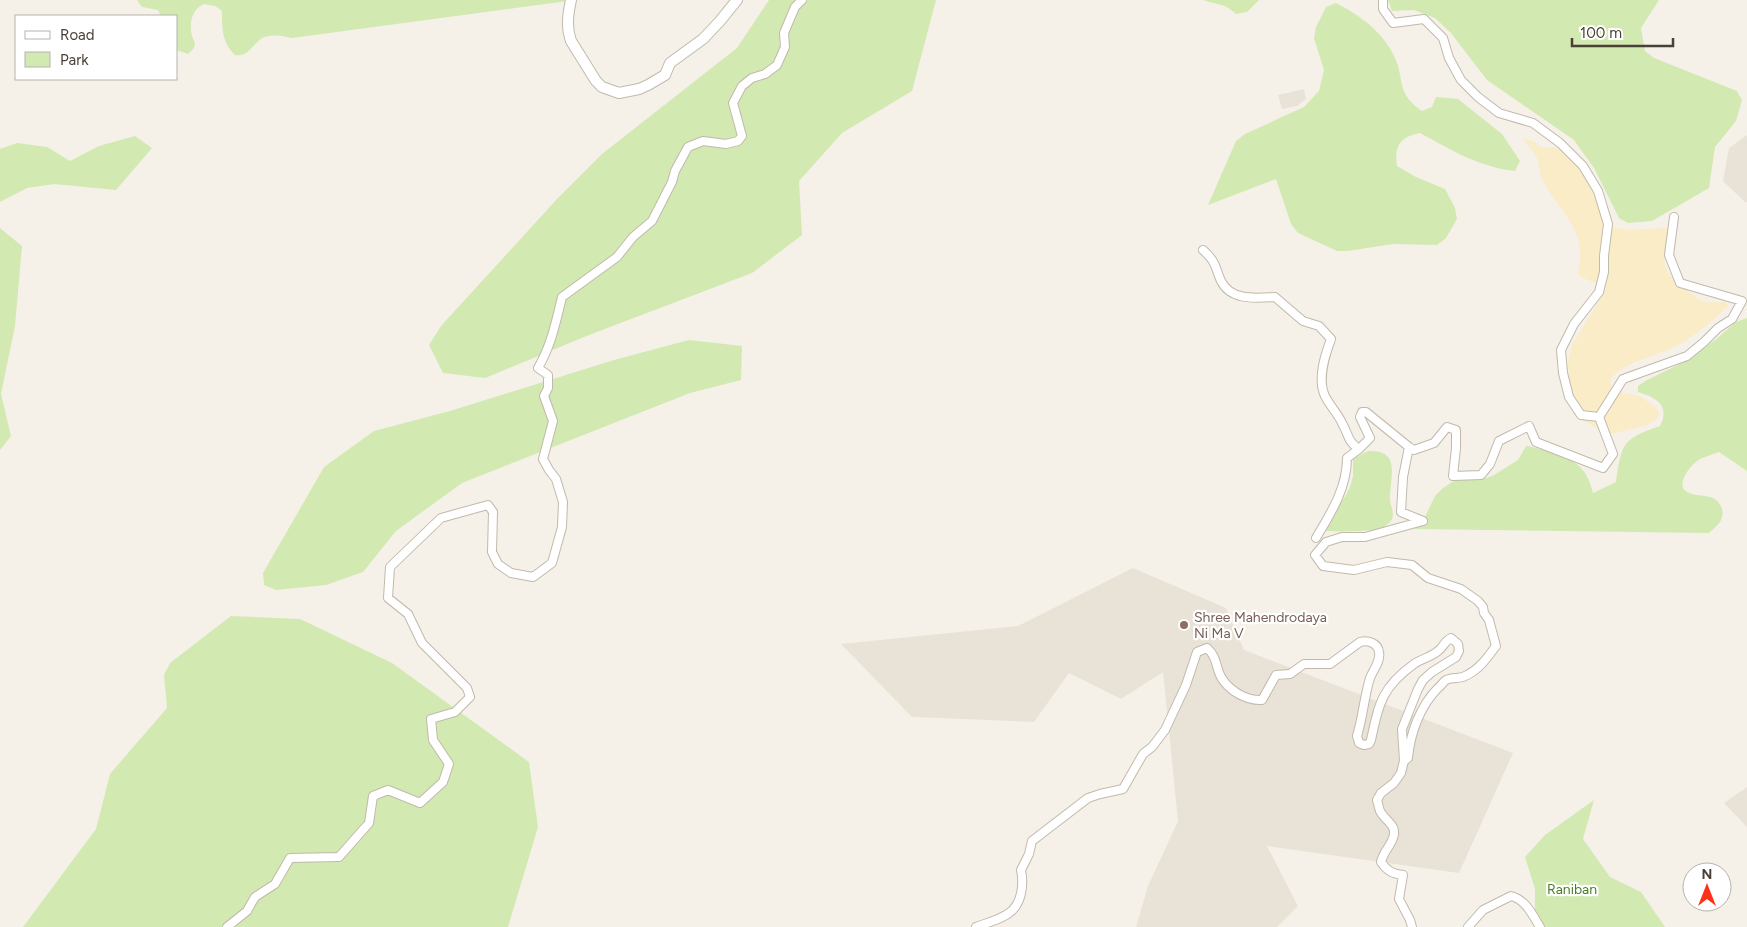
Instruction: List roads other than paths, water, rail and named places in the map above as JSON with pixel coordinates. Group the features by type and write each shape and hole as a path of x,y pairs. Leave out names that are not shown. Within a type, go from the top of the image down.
{"street":[{"path":"571,0 568,18 568,34 571,40 596,82 602,87 619,93 639,89 665,75 670,63 703,38 737,0"},
{"path":"227,927 247,911 255,897 275,884 290,858 339,857 369,824 373,796 388,790 420,803 443,782 449,764 433,740 431,720 455,712 470,697 467,688 422,644 408,614 388,598 390,567 441,518 488,505 493,512 492,552 498,564 511,573 533,577 552,563 562,527 563,502 556,478 543,459 553,421 544,396 548,388 548,375 538,368 554,334 562,297 617,257 633,237 652,221 688,147 703,140 726,144 738,141 742,136 733,103 742,86 752,78 765,74 776,66 785,47 784,33 795,7 802,0"},
{"path":"1384,0 1383,10 1393,23 1424,18 1443,38 1449,58 1460,80 1499,113 1534,123 1560,143 1583,166 1598,191 1608,224 1604,272 1599,292 1574,324 1561,350 1563,372 1569,397 1581,415 1599,417"},
{"path":"1599,417 1623,379 1687,356 1718,328 1732,319 1742,301 1680,283 1669,254 1674,217"},
{"path":"1203,250 1214,260 1220,279 1228,292 1248,298 1275,297 1303,321 1319,326 1331,338 1324,358 1322,379 1325,395 1343,424 1351,444 1359,449"},
{"path":"1316,538 1339,497 1347,472 1347,458 1370,438 1360,417 1362,412 1366,412 1409,448 1414,450 1434,443 1446,427 1456,430 1453,476 1481,475 1490,464 1499,441 1530,426 1536,442 1603,468 1613,454 1599,417"},
{"path":"1404,761 1408,758 1415,727 1425,704 1446,680 1465,676 1482,665 1496,646 1489,620 1478,601 1461,589 1428,578 1412,565 1387,562 1354,570 1323,566 1315,555 1326,542 1342,537 1364,537 1423,521 1401,512 1403,477 1409,448"},
{"path":"976,927 1009,913 1016,904 1022,893 1023,879 1021,870 1029,854 1032,841 1088,798 1123,789 1143,754 1152,747 1164,730 1186,685 1197,652 1207,648 1213,654 1221,676 1228,686 1238,694 1262,700 1276,675 1290,674 1304,664 1330,664 1360,642 1372,643 1380,653 1370,678 1357,736 1359,743 1364,745 1369,744 1371,740 1380,699 1389,686 1414,664 1438,652 1446,640 1451,638 1456,640 1458,644 1459,650 1456,657 1432,672 1423,680 1418,689 1402,729 1404,761 1401,773 1378,800 1380,811 1387,821 1394,826 1393,838 1382,855 1381,862 1385,869 1404,875 1399,898 1412,927"},
{"path":"1468,927 1483,910 1511,896 1519,898 1528,907 1540,927"}],"place":[{"name":"Shree Mahendrodaya Ni Ma V","path":"1184,625"}],"park label":[{"name":"Raniban","path":"1572,889"}]}
